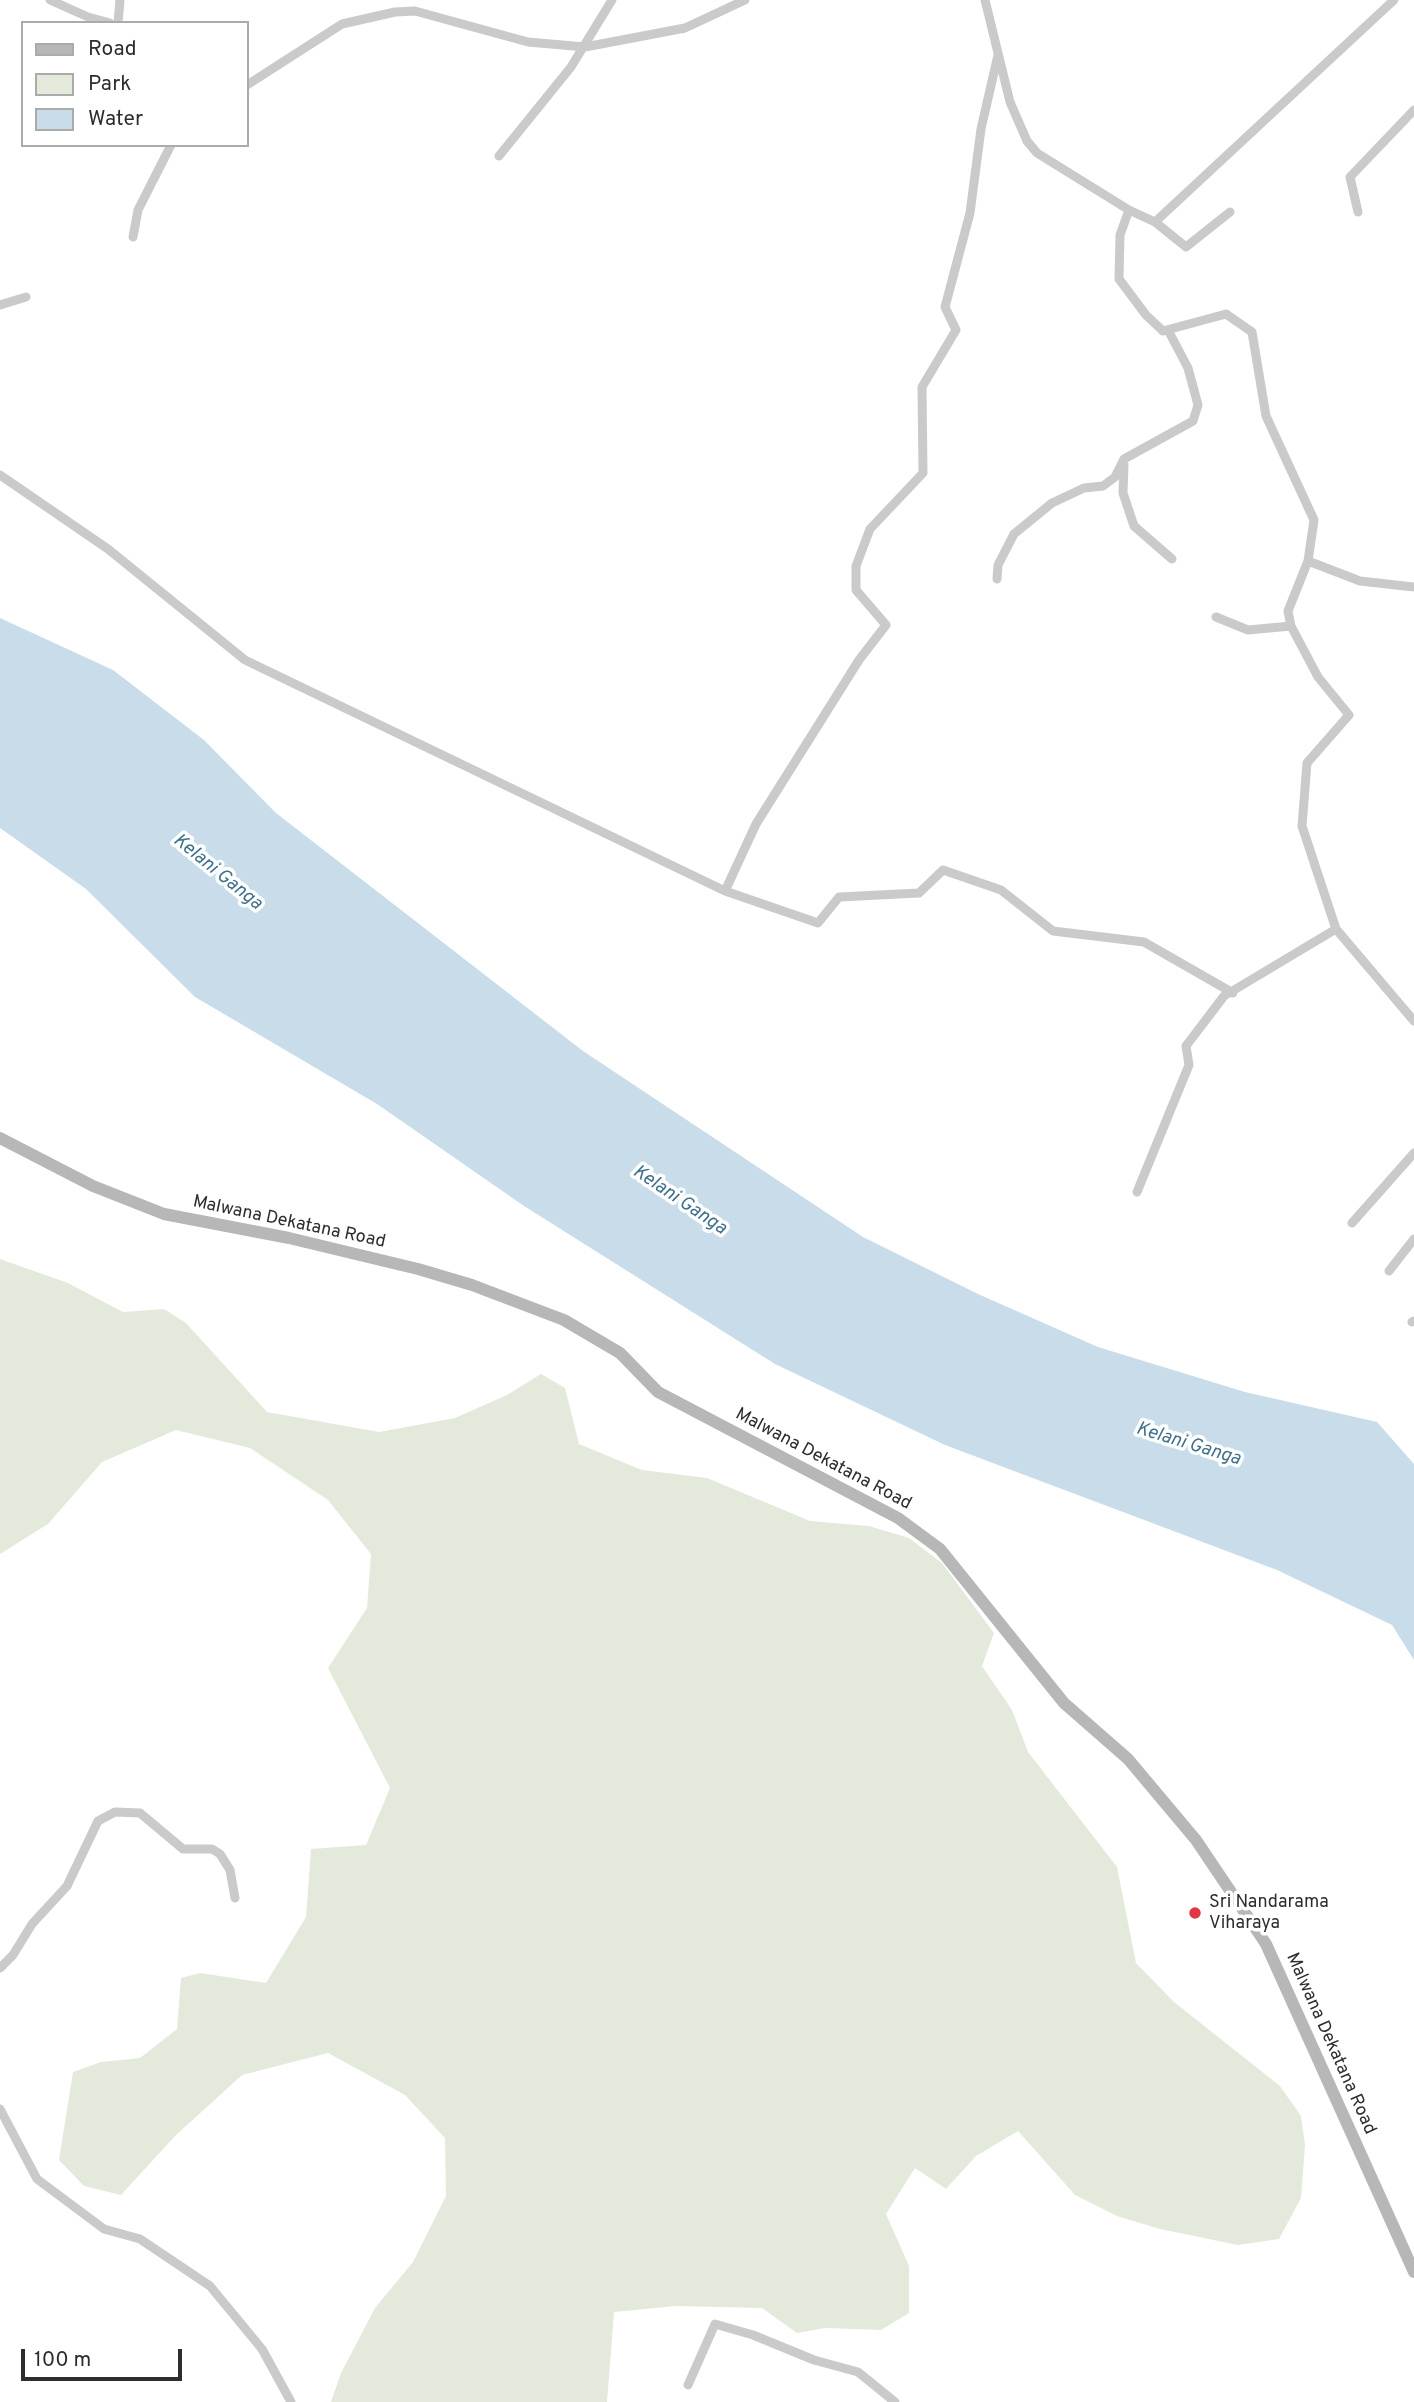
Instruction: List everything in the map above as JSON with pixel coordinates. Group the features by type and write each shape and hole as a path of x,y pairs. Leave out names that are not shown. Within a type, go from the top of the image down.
{"main road":[{"name":"Malwana Dekatana Road","path":"0,1139 93,1186 164,1214 289,1238 418,1269 498,1294 564,1321 620,1353 658,1392 898,1518 940,1549 1064,1703 1128,1759 1179,1820 1259,1934 1414,2272"}],"street":[{"path":"50,0 103,21"},
{"path":"118,21 120,0"},
{"path":"415,11 420,0"},
{"path":"499,156 585,47 612,0"},
{"path":"248,84 342,24 395,12 415,11 528,42 585,47 685,28 745,0"},
{"path":"985,0 1010,102 1027,141 1037,153 1129,211 1155,222 1186,247 1230,212"},
{"path":"1155,222 1394,0"},
{"path":"725,891 756,824 859,660 886,625 856,590 856,566 870,529 923,473 922,387 956,330 945,307 970,213 981,129 998,55"},
{"path":"1358,212 1350,177 1414,110"},
{"path":"133,237 138,210 170,147"},
{"path":"1129,211 1120,235 1119,279 1146,315 1163,331 1169,332 1226,314 1252,332 1266,416 1314,520 1308,561 1288,611 1291,626 1318,677 1349,715 1307,763 1302,826 1336,929 1414,1021"},
{"path":"0,305 26,297"},
{"path":"997,579 998,565 1014,534 1052,503 1084,488 1104,486 1115,477 1124,459 1193,421 1198,405 1188,368 1169,332"},
{"path":"1124,459 1123,493 1134,526 1172,559"},
{"path":"0,475 108,549 245,660 725,891 818,923 839,897 919,892 943,870 1001,890 1054,931 1144,942 1233,993"},
{"path":"1308,561 1360,581 1414,586"},
{"path":"1216,617 1248,630 1291,626"},
{"path":"1137,1192 1189,1065 1186,1046 1224,996 1336,929"},
{"path":"1352,1223 1414,1153"},
{"path":"1389,1271 1414,1239"},
{"path":"0,1968 13,1955 32,1924 67,1886 98,1821 116,1812 140,1813 183,1849 212,1849 220,1854 230,1870 235,1898"},
{"path":"0,2109 37,2179 104,2229 140,2239 210,2286 262,2349 291,2402"},
{"path":"688,2385 715,2324 753,2335 814,2360 858,2372 893,2401"}],"green space":[{"path":"0,1259 68,1283 123,1312 164,1309 186,1323 267,1412 379,1432 455,1418 507,1395 541,1374 565,1388 579,1444 642,1470 707,1478 810,1521 869,1526 909,1538 942,1563 994,1633 982,1666 1012,1710 1028,1752 1117,1867 1136,1963 1174,2002 1280,2086 1301,2116 1305,2145 1301,2198 1279,2239 1238,2245 1160,2229 1117,2216 1075,2195 1018,2131 976,2156 946,2189 915,2168 886,2214 909,2266 909,2313 881,2330 825,2328 797,2333 762,2308 676,2306 614,2312 607,2402 331,2402 341,2373 375,2308 413,2262 446,2196 445,2138 405,2095 328,2053 242,2075 175,2136 121,2195 84,2186 59,2160 73,2072 101,2062 140,2058 177,2029 181,1978 200,1973 266,1983 306,1917 311,1849 366,1845 390,1788 328,1668 367,1608 371,1554 328,1500 250,1448 176,1430 102,1462 48,1524 0,1554"}],"water":[{"name":"Kelani Ganga","path":"0,618 113,670 204,740 276,813 583,1051 863,1237 978,1294 1098,1347 1245,1392 1377,1422 1414,1464 1414,1660 1392,1625 1277,1570 945,1445 775,1364 524,1206 377,1104 195,997 86,889 0,828"}],"place":[{"name":"Sri Nandarama Viharaya","path":"1195,1913"}]}
